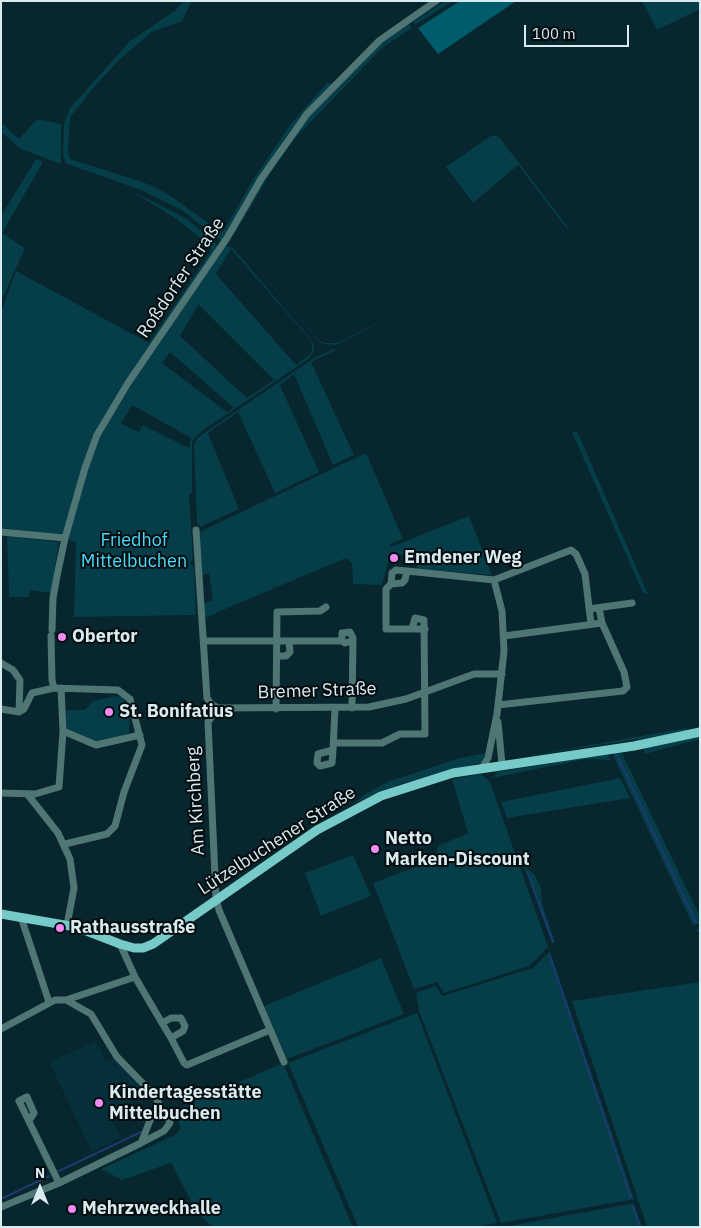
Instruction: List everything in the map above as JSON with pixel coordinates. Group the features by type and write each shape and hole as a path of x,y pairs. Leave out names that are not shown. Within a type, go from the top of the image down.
{"main road":[{"name":"Lützelbuchener Straße","path":"1,914 87,930 134,948 148,946 317,830 363,804 415,784 482,768 634,746 700,732"}],"street":[{"name":"Roßdorfer Straße","path":"28,795 52,791 59,787 63,731 58,688 52,680 51,633 53,598 65,538 97,435 128,383 227,238 261,178 292,133 307,114 380,40 436,1"},
{"path":"196,530 207,698 211,704 218,708"},
{"path":"1,532 65,538"},
{"path":"425,629 386,629 386,589 391,584 392,574 396,570 494,580 571,550 576,554 585,574 590,624"},
{"path":"391,584 402,584 407,571"},
{"path":"482,768 488,758 497,714 502,674 504,636 500,598 494,580"},
{"path":"589,609 632,603"},
{"path":"276,709 277,612 320,611 326,606"},
{"path":"498,705 623,691 627,687 627,681 602,624 599,608"},
{"path":"335,709 334,747 382,743 400,734 425,734 424,620 419,617 413,620 412,629"},
{"path":"504,636 602,624"},
{"path":"204,641 342,641 341,637 346,631 352,634 352,708"},
{"path":"276,656 286,656 290,652 289,641"},
{"path":"1,663 13,670 20,680 19,712"},
{"name":"Bremer Straße","path":"218,708 335,709 388,704 474,674 502,674"},
{"path":"1,709 19,712 24,709 32,693 58,688 118,690 130,699 140,735 141,749 124,792 114,830 102,836 65,844"},
{"name":"Am Kirchberg","path":"218,708 208,722 218,910 284,1062"},
{"path":"497,714 502,764"},
{"path":"63,731 96,745 140,735"},
{"path":"1,793 28,795 65,844 74,878 73,901 67,925"},
{"path":"21,917 50,1002"},
{"path":"120,944 135,978 184,1063 193,1064 270,1030"},
{"path":"1,1029 50,1002 66,1000 135,978"},
{"path":"66,1000 91,1014 117,1057 156,1097 162,1112"},
{"path":"162,1024 171,1018 181,1018 185,1026 183,1031 171,1038"},
{"path":"1,1207 59,1182 141,1143 164,1131 169,1126 168,1114 162,1112 151,1118 141,1143"},
{"path":"29,1120 59,1182"}],"shaded area":[{"path":"460,1 516,1 438,54 418,28"},
{"name":"Kindertagesstätte Mittelbuchen","path":"98,1040 97,1046 100,1048 106,1062 112,1058 148,1094 109,1113 121,1138 92,1152 49,1062"}],"green space":[{"path":"184,1 192,1 182,21 152,32 120,59 70,117 68,152 70,159 143,182 168,194 222,233 253,180 290,125 327,83 334,84 290,131 259,177 221,241 183,211 141,190 65,163 63,152 64,124 70,108 130,41 176,10"},
{"path":"445,1 453,1 415,25 413,22"},
{"path":"642,1 700,1 700,9 657,30"},
{"path":"409,24 412,28 382,48 296,137 273,169 231,237 263,179 309,116 382,41"},
{"path":"37,119 61,124 61,164 21,149 1,132 1,122 19,139"},
{"path":"492,135 499,137 567,226 568,230 518,165 473,203 446,167"},
{"path":"36,159 43,162 2,233 25,248 1,302 1,216"},
{"path":"130,190 187,219 216,244 218,248 95,434 65,535 1,528 1,312 16,271 149,343 211,251 209,245 175,218"},
{"path":"233,240 318,340 324,343 337,343 405,310 336,345 323,344 318,341"},
{"name":"Friedhof Mittelbuchen","path":"224,246 233,248 313,342 314,351 307,360 202,431 192,441 192,492 189,495 193,558 190,564 194,567 196,615 74,617 76,542 67,539 87,470 101,434 131,385","holes":["231,249 312,342 312,352 296,365 216,274","199,305 274,380 247,398 180,336","170,352 233,408 227,412 162,363","132,405 191,438 189,448 143,425 139,432 121,424"]},
{"path":"334,349 336,350 311,362 354,455 333,465 294,374 280,385 319,472 275,493 238,412 208,433 239,509 200,527 197,523 194,446 197,438 314,358"},
{"path":"577,431 648,594 643,593 572,432"},
{"path":"366,453 403,539 390,544 391,547 469,516 492,575 417,569 418,557 390,554 382,585 353,584 352,563 346,558 204,618 203,604 213,600 209,573 201,576 199,532"},
{"path":"7,536 59,542 51,593 30,590 29,597 9,597"},
{"path":"116,696 122,697 126,702 130,716 129,733 94,744 66,730 66,710 85,710 93,701"},
{"path":"687,728 686,731 659,736 527,756"},
{"path":"700,734 700,739 645,754 643,747"},
{"path":"621,751 700,917 700,924 693,925 612,753"},
{"path":"486,753 481,763 400,784 353,804 367,793 390,781 460,758"},
{"path":"606,754 611,760 586,759 492,778 497,772"},
{"path":"481,774 490,782 548,947 529,966 444,993 437,982 414,989 373,883 434,860 438,846 468,833 452,779"},
{"path":"620,778 630,798 507,818 501,802"},
{"path":"353,855 371,896 321,916 305,873"},
{"path":"523,864 535,875 541,888 542,903 555,943 552,943"},
{"path":"550,951 634,1199 501,1223 419,1011 416,993 436,986 442,996 533,968"},
{"path":"381,958 404,1014 287,1059 264,1006"},
{"path":"700,982 700,1227 647,1227 572,1001"},
{"path":"417,1013 497,1223 477,1227 358,1227 288,1063"},
{"path":"283,1063 353,1227 213,1227 198,1214 171,1163 122,1180 101,1169 175,1135 181,1128 173,1111"},
{"path":"630,1204 634,1204 642,1227 503,1227"}],"waterway":[{"path":"617,755 696,923"},
{"path":"528,873 553,942"},
{"path":"550,956 631,1198"},
{"path":"59,1171 141,1132"},
{"path":"1,1199 49,1176"},
{"path":"633,1206 640,1227"}],"place":[{"name":"Emdener Weg","path":"394,558"},
{"name":"Obertor","path":"62,637"},
{"name":"St. Bonifatius","path":"109,712"},
{"name":"Netto Marken-Discount","path":"375,849"},
{"name":"Rathausstraße","path":"60,928"},
{"name":"Kindertagesstätte Mittelbuchen","path":"99,1103"},
{"name":"Mehrzweckhalle","path":"72,1209"}]}
